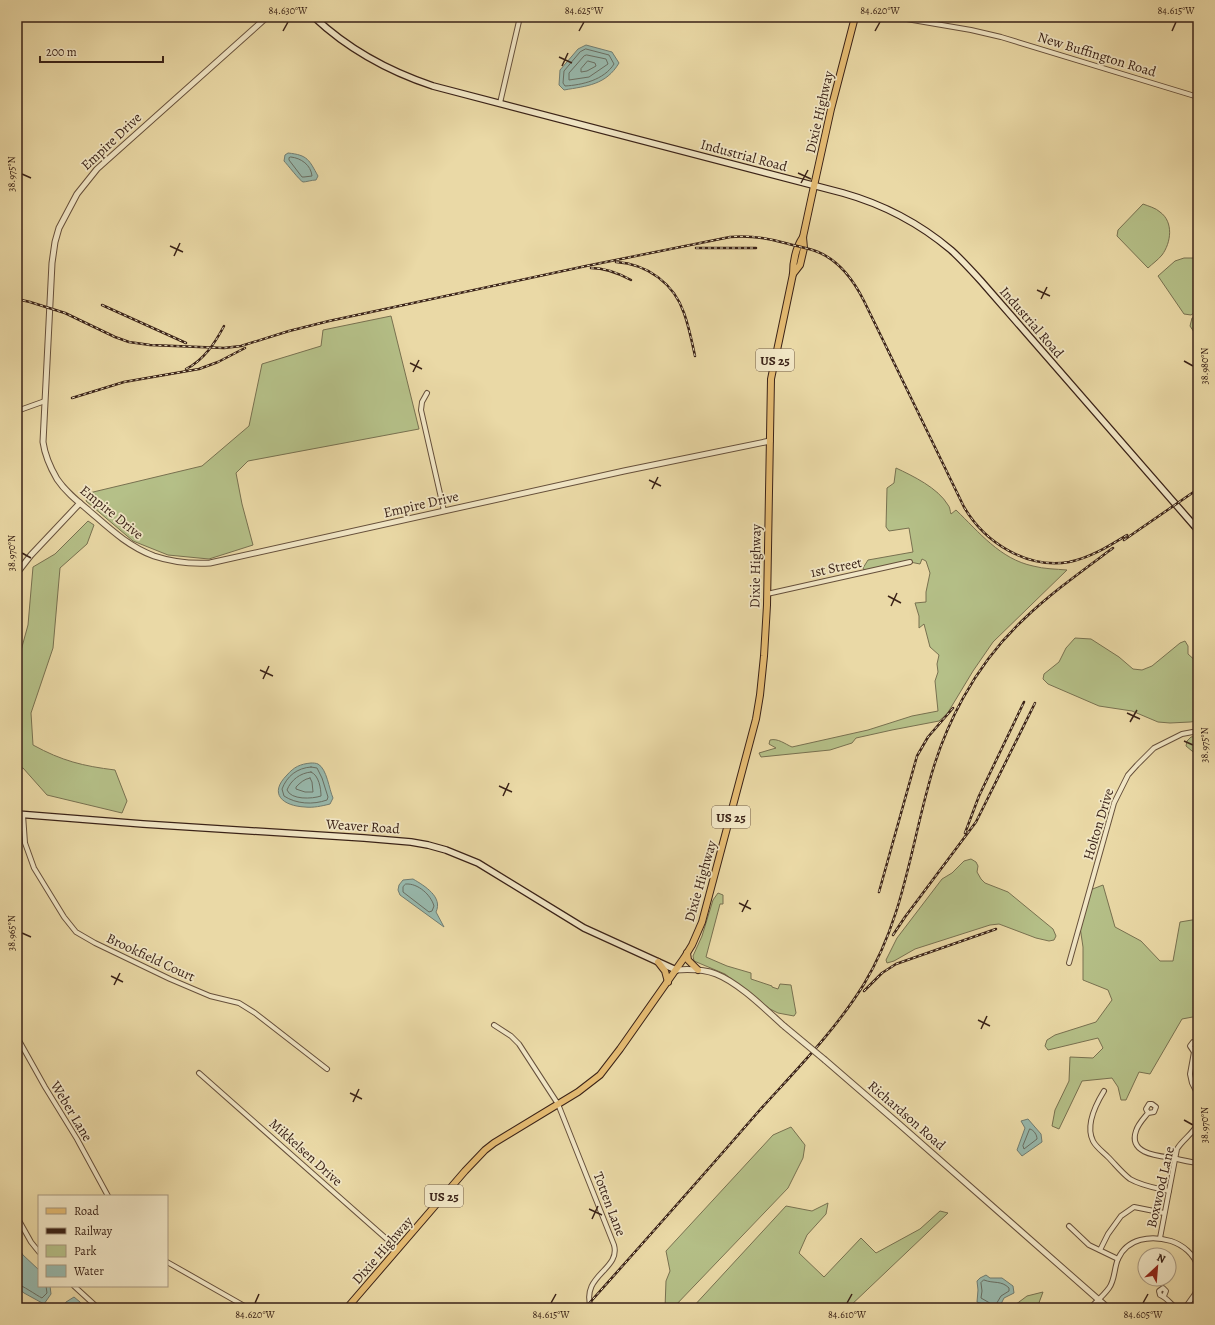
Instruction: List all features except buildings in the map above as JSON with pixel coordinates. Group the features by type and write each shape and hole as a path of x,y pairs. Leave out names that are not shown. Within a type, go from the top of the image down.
{"main road":[{"name":"Industrial Road","path":"314,17 369,59 414,80 814,186 865,200 892,211 923,229 952,251 981,281 1198,530"},
{"name":"Dixie Highway","path":"347,1308 465,1171 485,1150 589,1084 600,1075 676,970 687,953 702,922 756,719 763,675 767,594 771,379 793,274 800,265 804,248 803,237 831,109 855,17"},
{"name":"Weaver Road","path":"20,815 364,838 428,845 446,850 478,863 507,879 568,919 601,936 676,970"},
{"path":"687,953 688,960 698,970"},
{"path":"658,962 665,971 668,982"}],"street":[{"name":"Empire Drive","path":"267,17 104,162 88,179 77,194 59,228 52,263 43,442 47,459 62,486 108,528 135,547 162,559 193,563 219,562 624,470 770,441"},
{"path":"500,103 520,17"},
{"name":"New Buffington Road","path":"895,17 971,30 1001,37 1198,97"},
{"path":"427,393 423,398 422,410 444,511"},
{"path":"17,411 45,401"},
{"path":"17,573 31,555 80,503"},
{"name":"1st Street","path":"767,594 910,562"},
{"name":"Holton Drive","path":"1069,963 1114,803 1124,782 1137,764 1154,748 1182,734 1198,731"},
{"name":"Brookfield Court","path":"20,815 25,843 34,868 64,917 76,932 170,980 210,996 239,1003 255,1013 327,1069"},
{"name":"Richardson Road","path":"676,970 698,970 717,974 738,987 896,1121 1108,1308"},
{"name":"Totten Lane","path":"494,1025 511,1036 519,1044 558,1104 615,1249 612,1261 592,1284 588,1294 591,1308"},
{"name":"Weber Lane","path":"18,1037 107,1195"},
{"path":"1194,1052 1190,1046 1191,1043 1198,1043"},
{"path":"1198,1047 1194,1052 1190,1069 1191,1078 1198,1095"},
{"name":"Mikkelsen Drive","path":"199,1073 398,1249"},
{"path":"1104,1091 1097,1102 1092,1115 1091,1128 1093,1140 1130,1179 1141,1184 1169,1191"},
{"path":"1148,1113 1136,1129 1135,1136 1138,1146 1146,1153 1198,1163"},
{"name":"Boxwood Lane","path":"1160,1238 1177,1149 1181,1142 1192,1133 1198,1123"},
{"path":"1100,1250 1108,1234 1121,1216 1134,1207 1164,1213"},
{"path":"17,1217 31,1242 38,1251"},
{"path":"1069,1226 1089,1245 1118,1259"},
{"path":"1090,1308 1109,1288 1118,1259 1124,1250 1134,1242 1146,1238 1160,1238 1179,1244 1193,1256 1198,1267"},
{"path":"1193,1256 1198,1252"},
{"path":"168,1263 248,1308"},
{"path":"75,1287 98,1308"},
{"path":"1185,1308 1198,1287"},
{"path":"1164,1296 1176,1308"}],"green space":[{"path":"1143,204 1156,209 1164,216 1170,233 1165,250 1148,268 1117,236 1118,230"},
{"path":"1184,258 1193,258 1198,260 1198,310 1191,315 1184,314 1158,276 1175,261"},
{"path":"391,316 419,429 248,461 236,473 242,504 253,545 209,559 168,555 133,541 86,501 89,493 202,466 249,426 262,364 321,346 323,330"},
{"path":"1198,316 1198,338 1190,326 1192,318"},
{"path":"896,468 932,488 944,499 951,514 956,510 991,544 1010,557 1037,567 1067,570 993,642 973,671 947,714 939,721 856,738 852,743 830,750 761,757 759,753 776,748 769,744 770,740 779,741 792,747 868,730 912,716 938,711 935,681 938,672 937,664 939,655 930,647 924,624 919,628 919,616 915,603 926,602 926,592 930,573 926,561 922,559 920,564 910,562 865,572 863,568 868,560 913,552 909,528 889,531 886,527 887,488 894,483"},
{"path":"88,521 94,525 87,544 60,568 53,648 31,713 33,745 63,759 93,767 115,770 127,801 122,813 47,795 23,768 17,768 17,665 28,625 33,567 55,554"},
{"path":"1075,638 1091,639 1119,657 1133,669 1142,670 1152,666 1180,643 1185,641 1188,646 1188,654 1198,663 1198,721 1170,723 1158,722 1132,711 1099,706 1048,684 1043,679 1044,674 1059,662 1066,648"},
{"path":"1198,736 1198,756 1186,746 1187,741 1191,737"},
{"path":"971,859 976,862 978,866 977,872 985,883 1008,892 1053,929 1056,936 1054,940 1049,941 1036,938 999,924 990,925 915,949 894,961 887,963 886,960 897,938 942,879 952,873 964,861"},
{"path":"1103,885 1115,927 1141,941 1160,961 1173,961 1180,922 1198,919 1198,1016 1182,1019 1150,1074 1139,1072 1126,1100 1121,1100 1118,1087 1112,1078 1082,1081 1059,1129 1052,1126 1055,1110 1069,1081 1070,1057 1093,1058 1103,1048 1098,1038 1048,1050 1045,1046 1047,1040 1055,1035 1096,1022 1112,1000 1108,990 1083,980 1083,947 1080,927 1090,890"},
{"path":"718,893 723,895 723,904 720,904 706,957 727,966 751,973 751,979 778,989 780,984 791,985 796,1013 794,1016 778,1013 770,1009 725,974 694,961 693,956 702,936 713,900"},
{"path":"791,1127 805,1145 803,1158 788,1188 673,1308 665,1308 666,1281 670,1271 666,1251 773,1135"},
{"path":"828,1203 826,1214 807,1235 799,1253 824,1277 861,1238 876,1253 920,1229 940,1211 948,1213 848,1308 756,1308 751,1304 746,1308 692,1308 786,1206 812,1211"},
{"path":"1043,1292 1037,1308 1011,1308 1027,1296"}],"water":[{"path":"586,45 612,52 619,63 608,76 602,80 588,86 564,90 559,85 560,70 578,49"},
{"path":"288,153 300,155 307,159 318,176 316,180 301,181 284,161 285,155"},
{"path":"311,763 318,764 324,770 333,798 330,804 318,807 297,806 290,804 281,798 279,788 281,782 295,768 300,765"},
{"path":"413,879 432,892 438,907 436,912 444,927 400,895 398,890 399,885 403,880"},
{"path":"1028,1119 1041,1134 1042,1142 1022,1156 1017,1150 1025,1128 1021,1121"},
{"path":"17,1246 23,1255 38,1269 38,1287 50,1287 51,1294 44,1304 24,1293 17,1287"},
{"path":"986,1275 990,1278 1002,1278 1013,1286 1014,1293 1004,1298 999,1308 994,1308 977,1302 977,1281"},
{"path":"74,1297 84,1308 61,1308 66,1302"}],"railway":[{"path":"17,299 65,313 115,337 129,342 150,345 224,348 241,346 289,331 329,321 586,266 730,237 758,237 818,252 826,256 846,272 864,301 964,507 983,532 995,542 1009,551 1023,557 1053,563 1069,562 1084,558 1127,535"},
{"path":"696,248 756,248"},
{"path":"616,262 628,264 649,271 658,277 674,293 684,313 695,356"},
{"path":"591,268 612,271 631,280"},
{"path":"102,305 186,343"},
{"path":"186,369 204,356 217,339 224,326"},
{"path":"72,398 124,382 199,369 218,362 245,348"},
{"path":"1124,540 1198,489"},
{"path":"585,1308 814,1050 853,1001 877,961 887,938 903,890 934,767 942,743 963,698 990,656 1006,637 1034,609 1113,548"},
{"path":"965,833 979,796 1024,702"},
{"path":"893,935 976,822 1035,703"},
{"path":"879,892 917,756 928,737 953,708"},
{"path":"864,991 882,973 896,964 996,929"}]}
